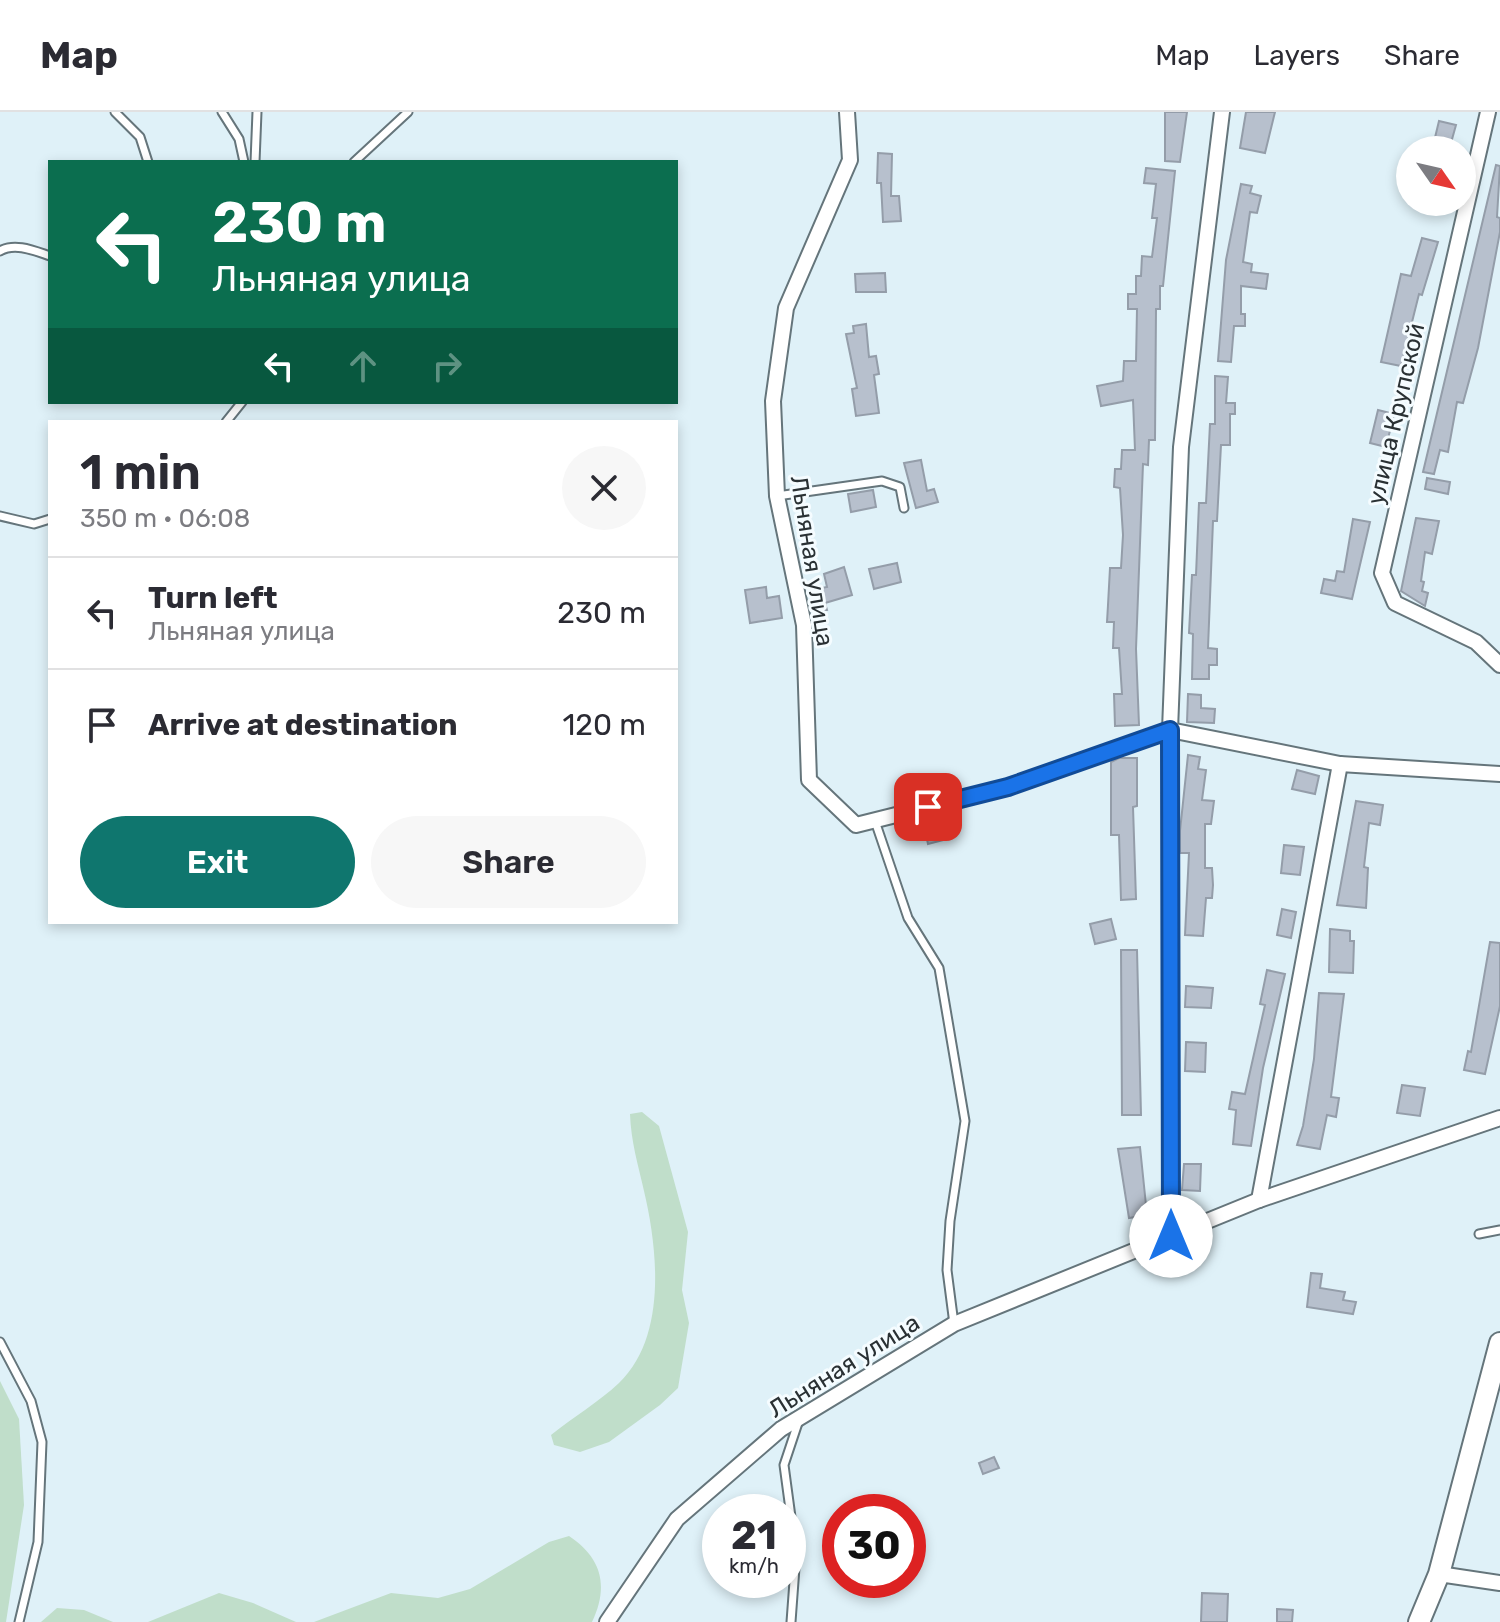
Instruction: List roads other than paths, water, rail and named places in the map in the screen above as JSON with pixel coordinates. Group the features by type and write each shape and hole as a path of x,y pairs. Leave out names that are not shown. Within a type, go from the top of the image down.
{"main road":[{"path":"1419,1622 1439,1574 1500,1343"}],"street":[{"name":"Льняная улица","path":"847,112 850,160 786,308 773,401 777,496 804,625 809,780 856,825 875,821"},
{"path":"1171,1236 1170,730 1181,447 1222,112"},
{"name":"улица Крупской","path":"1488,112 1382,573 1395,603 1476,642 1500,665"},
{"path":"875,821 1008,787 1170,730 1340,764 1500,774"},
{"path":"1259,1200 1340,764"},
{"name":"Льняная улица","path":"607,1622 677,1519 781,1429 954,1324 1259,1200 1500,1118"},
{"path":"1439,1574 1500,1583"}],"lane":[{"path":"115,112 140,137 147,160"},
{"path":"222,112 239,139 244,160"},
{"path":"255,160 257,112"},
{"path":"356,160 408,112"},
{"path":"0,251 5,247 25,248 48,255"},
{"path":"228,420 240,404"},
{"path":"777,496 882,481 900,487 904,508"},
{"path":"0,516 34,524 48,520"},
{"path":"875,821 908,918 939,968 965,1121 948,1258 954,1324"},
{"path":"1479,1234 1500,1230"},
{"path":"0,1342 31,1401 42,1442 38,1542 19,1622"},
{"path":"791,1622 796,1554 784,1465 800,1417"}]}
